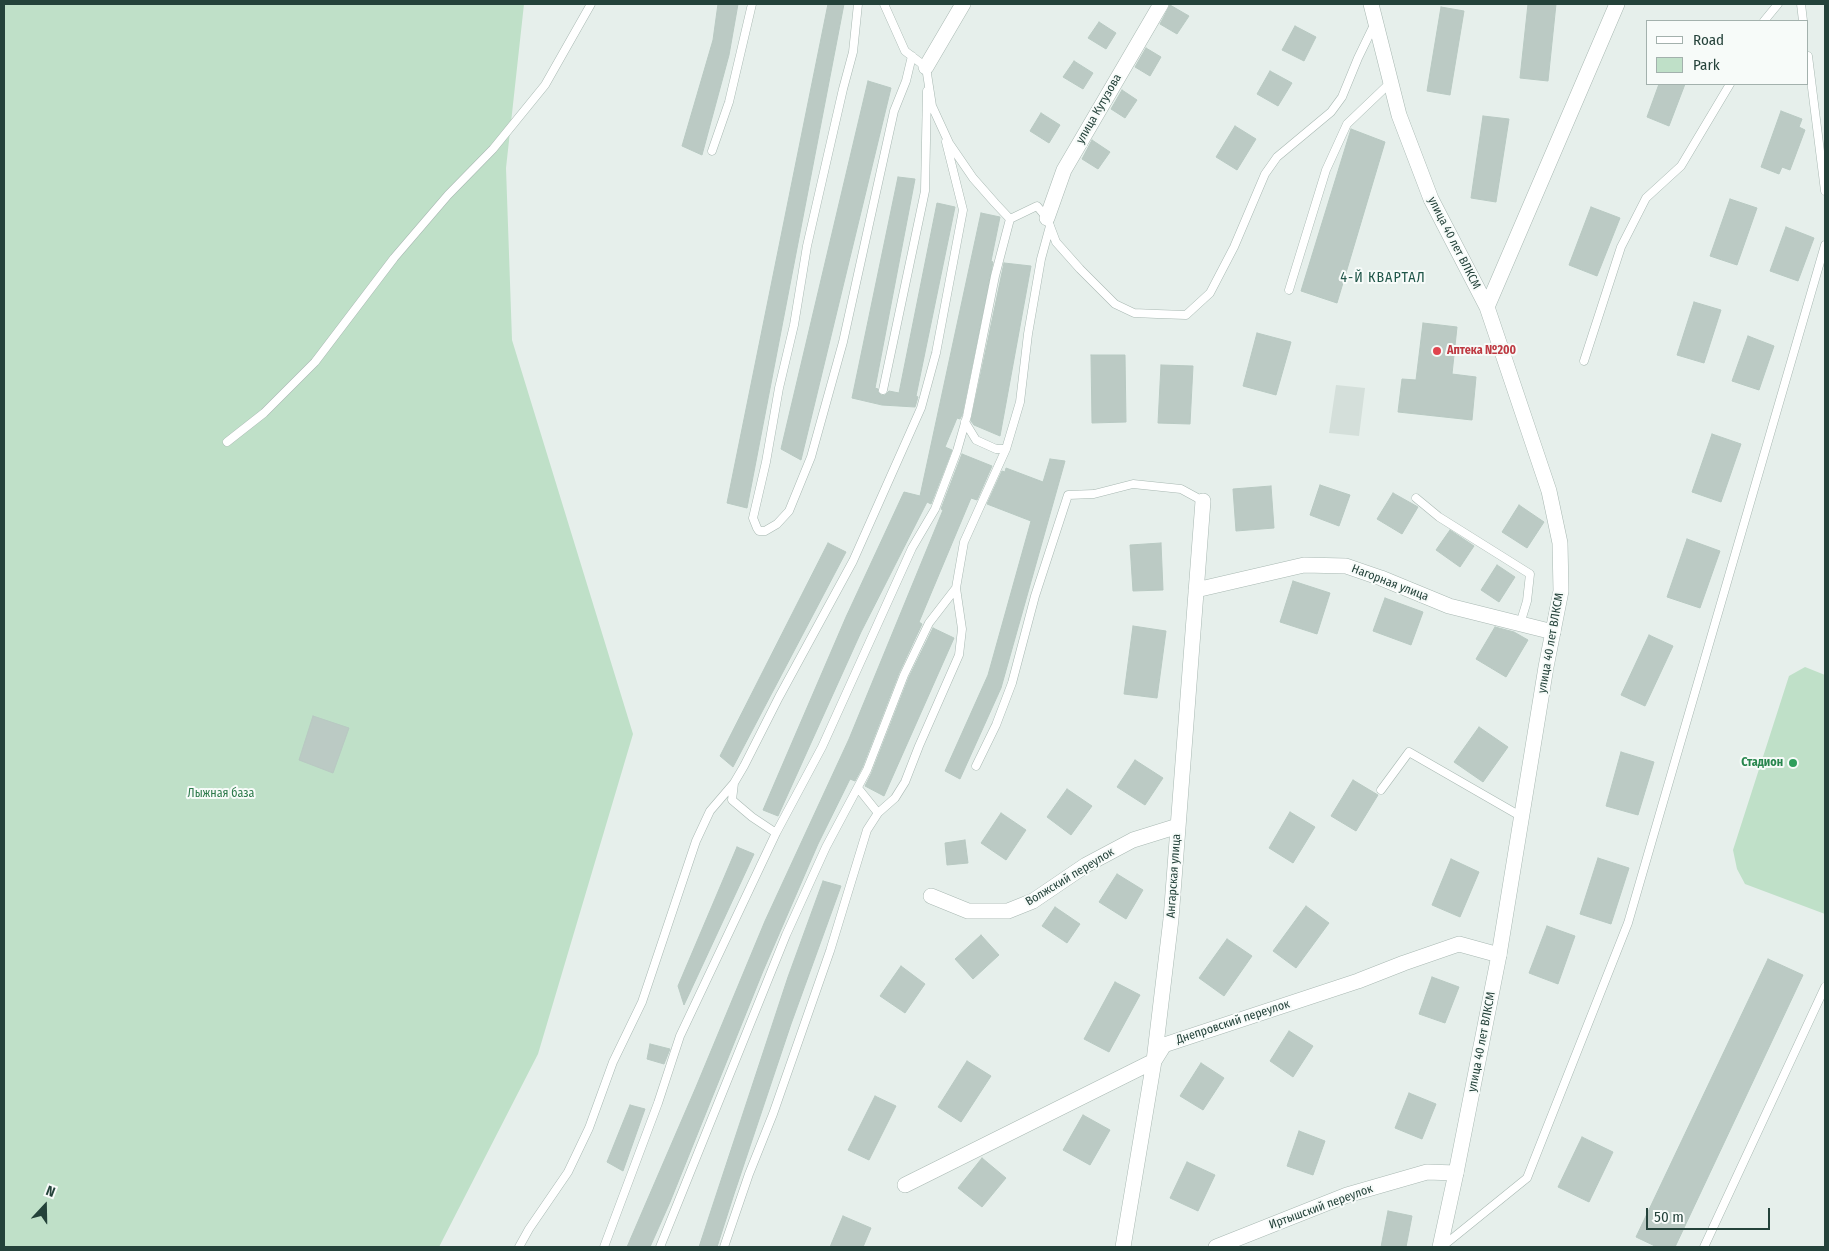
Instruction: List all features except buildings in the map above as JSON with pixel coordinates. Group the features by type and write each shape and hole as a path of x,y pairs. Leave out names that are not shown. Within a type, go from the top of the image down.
{"street":[{"path":"927,72 963,4"},
{"name":"улица Кутузова","path":"1048,222 1064,170 1161,4"},
{"name":"улица 40 лет ВЛКСМ","path":"1371,4 1398,115 1430,199 1487,307 1549,491 1560,543 1561,591 1546,667 1499,955 1440,1247"},
{"path":"1487,307 1617,4"},
{"name":"Ангарская улица","path":"1122,1247 1154,1061 1171,919 1203,502"},
{"name":"Нагорная улица","path":"1196,590 1304,565 1346,566 1449,606 1553,632"},
{"name":"Волжский переулок","path":"931,896 968,911 1008,911 1033,901 1086,865 1133,840 1178,826"},
{"name":"Днепровский переулок","path":"905,1185 1154,1061 1164,1045 1358,982 1404,963 1459,944 1499,955"},
{"name":"Иртышский переулок","path":"1216,1247 1347,1195 1427,1172 1456,1173"}],"lane":[{"path":"227,442 264,413 315,362 394,258 448,195 493,149 545,85 591,4"},
{"path":"712,151 729,102 752,4"},
{"path":"858,4 853,52 807,246 794,326 779,388 766,462 753,518 756,528 760,531 765,531 777,524 788,511 810,457 843,342 894,111 906,81 912,56"},
{"path":"884,4 905,51 927,72 932,106 949,143 973,178 1010,219"},
{"path":"1765,20 1778,4"},
{"path":"1801,4 1803,20"},
{"path":"604,1247 658,1103 680,1036 776,833 822,747 912,548 935,509 957,450 965,422 982,347 995,276 1010,219 1037,206 1048,222 1056,242 1115,304 1134,313 1186,315 1210,293 1234,247 1265,174 1277,156 1331,112 1342,97 1375,23"},
{"path":"1809,64 1825,191"},
{"path":"883,390 925,191 927,72"},
{"path":"1289,290 1326,170 1347,124 1390,83"},
{"path":"1584,361 1622,247 1646,198 1681,166 1729,85"},
{"path":"519,1247 568,1172 589,1128 613,1062 642,1002 696,841 710,810 734,783 744,766 779,697 853,562 921,408 936,353 963,210 941,126"},
{"path":"724,1247 830,951 867,830 878,813 895,798 905,782 918,746 958,655 962,629 956,588 964,542 1006,449 1020,402 1028,334 1048,222"},
{"path":"1440,1247 1527,1178 1628,923 1825,245"},
{"path":"965,422 976,440 996,450 1006,449"},
{"path":"976,766 996,726 1012,683 1035,596 1068,495 1094,494 1133,484 1180,489 1203,502"},
{"path":"1416,498 1439,517 1530,574 1527,601 1520,624"},
{"path":"660,1247 786,935 826,847 867,770 904,675 929,623 956,588"},
{"path":"1381,790 1409,752 1522,817"},
{"path":"734,783 732,800 752,818 776,833"},
{"path":"858,788 878,813"},
{"path":"1704,1247 1825,987"}],"shaded area":[{"path":"1336,385 1365,388 1359,436 1329,433"}],"green space":[{"name":"Лыжная база","path":"4,4 524,4 506,168 512,340 633,734 538,1054 439,1247 4,1247"},
{"name":"Стадион","path":"1805,667 1825,675 1825,914 1745,884 1737,869 1733,850 1789,676"}],"place":[{"name":"Аптека №200","path":"1437,351"},
{"name":"Стадион","path":"1793,763"}],"district":[{"name":"4-Й КВАРТАЛ","path":"1383,278"}]}
